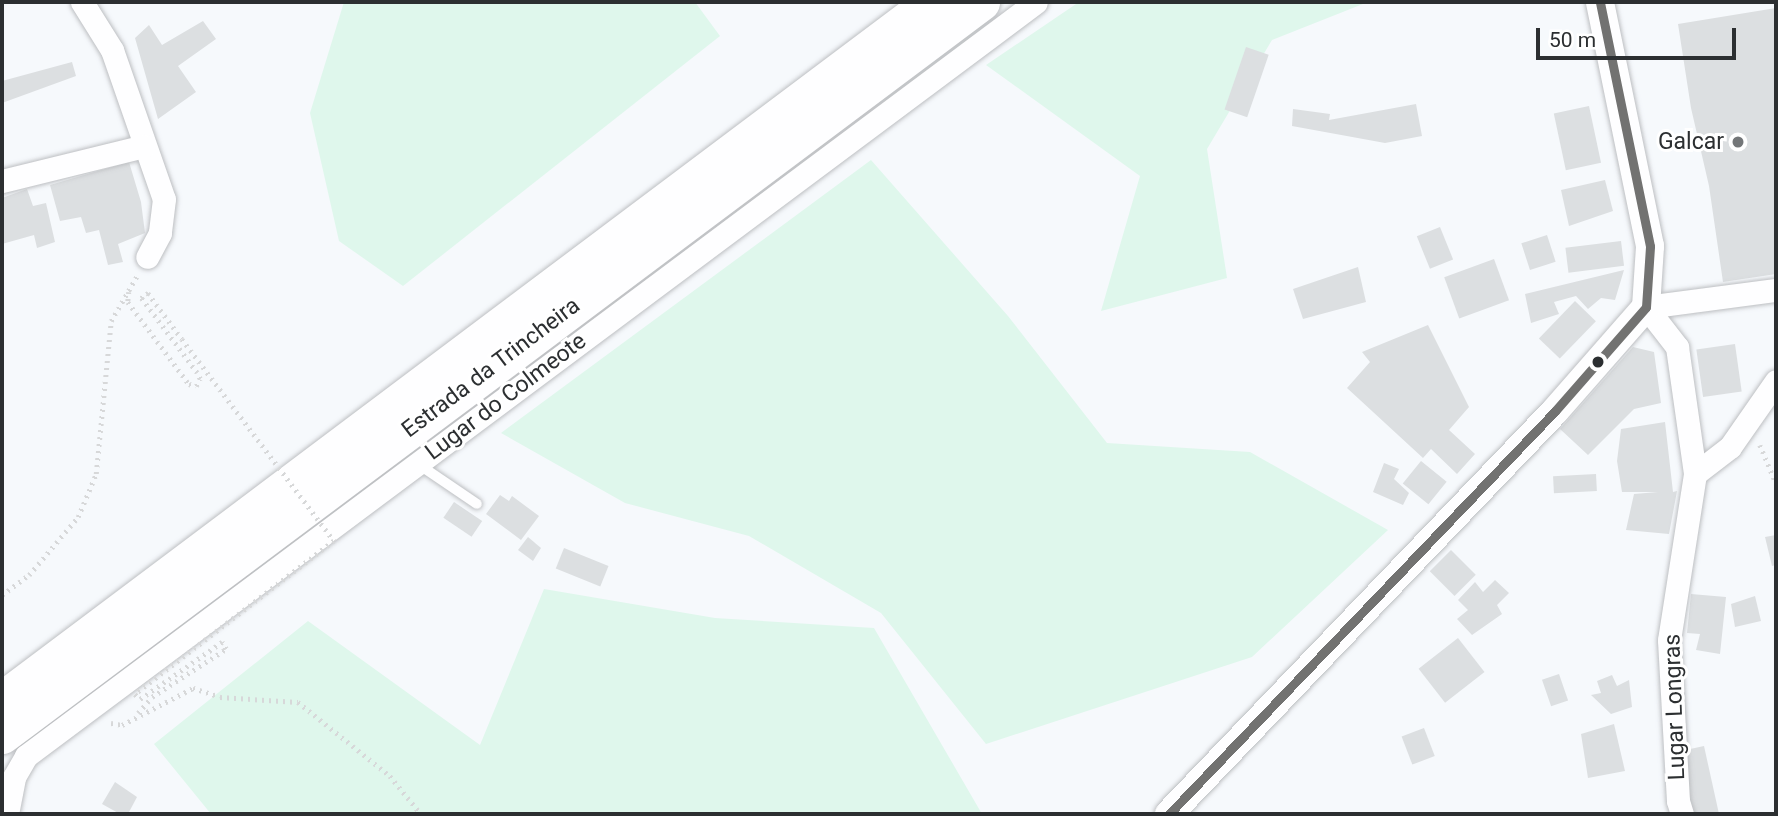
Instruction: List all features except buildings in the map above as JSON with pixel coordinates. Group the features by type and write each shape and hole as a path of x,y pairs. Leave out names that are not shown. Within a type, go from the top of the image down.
{"highway":[{"name":"Estrada da Trincheira","path":"2,700 931,2"},
{"name":"Estrada da Trincheira","path":"2,735 981,2"}],"street":[{"path":"82,2 112,50 164,199 160,233 148,257"},
{"name":"Lugar do Colmeote","path":"7,814 19,766 26,756 1035,2"},
{"path":"1169,814 1555,411 1646,307 1650,246 1601,2"},
{"path":"2,181 144,146"},
{"path":"1646,307 1776,290"},
{"name":"Lugar Longras","path":"1646,307 1676,347 1695,474 1669,639 1678,801 1682,814"},
{"path":"1695,474 1718,458 1742,434 1776,381"}],"lane":[{"path":"418,464 477,504"}],"path":[{"path":"2,596 29,575 78,517 96,474 111,321 148,257"},
{"path":"130,288 128,302 189,384 192,387 199,384 197,373 141,299 148,293 334,541 135,694 140,699 222,642 226,649 141,705 137,715"},
{"path":"1742,434 1764,447 1776,483"},
{"path":"85,713 94,719 122,725 193,688 220,697 298,702 390,776 421,814"}],"green space":[{"path":"344,2 695,2 720,36 403,286 339,241 310,113"},
{"path":"1079,2 1368,2 1272,40 1207,149 1227,278 1101,311 1140,176 986,65"},
{"path":"871,160 1008,316 1107,443 1250,452 1388,530 1252,657 986,744 881,613 749,536 625,503 501,433"},
{"path":"544,589 715,618 874,628 982,814 211,814 154,744 308,621 480,745"}],"transit line":[{"path":"1169,814 1555,411 1646,307 1650,246 1600,2"}],"place":[{"name":"Galcar","path":"1738,142"}]}
